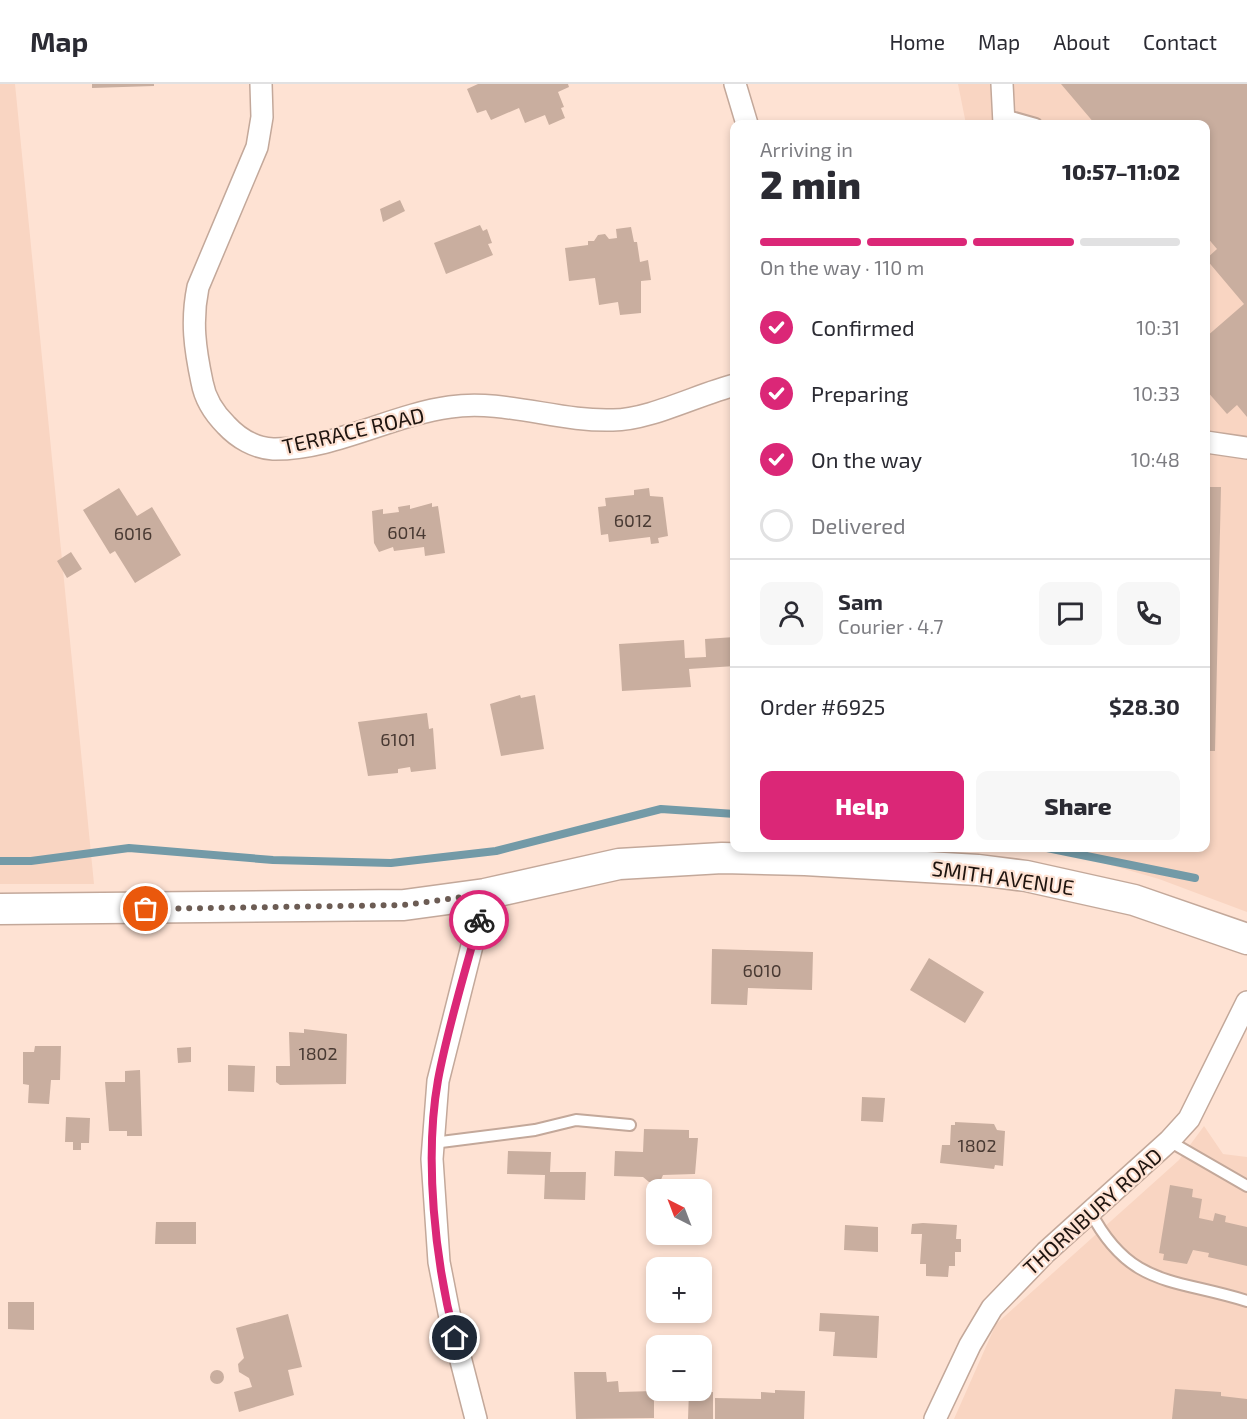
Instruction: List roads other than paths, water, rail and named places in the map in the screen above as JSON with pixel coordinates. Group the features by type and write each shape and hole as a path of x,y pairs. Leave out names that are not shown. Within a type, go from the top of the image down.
{"main road":[{"name":"SMITH AVENUE","path":"0,909 404,905 485,894 619,864 806,854 1026,876 1134,900 1247,939"}],"street":[{"name":"TERRACE ROAD","path":"261,84 262,117 256,147 198,288 193,311 194,340 204,393 214,412 234,434 253,444 272,449 315,444 451,407 498,408 593,420 616,420 643,415 730,387"},
{"path":"735,84 746,120"},
{"path":"1002,84 1004,120"},
{"path":"1210,443 1247,448"},
{"path":"476,1419 450,1318 439,1262 432,1159 438,1081 485,894"},
{"name":"THORNBURY ROAD","path":"935,1419 970,1345 992,1308 1017,1279 1169,1141 1189,1119 1204,1093 1247,1002"}],"lane":[{"path":"433,1143 535,1130 576,1120 630,1125"},
{"path":"1169,1141 1247,1186"},
{"path":"1090,1211 1103,1236 1122,1257 1155,1279 1247,1301"}],"waterway":[{"path":"0,861 31,861 129,848 273,860 391,863 496,851 661,809 730,814"},
{"path":"1067,852 1195,878"}]}
